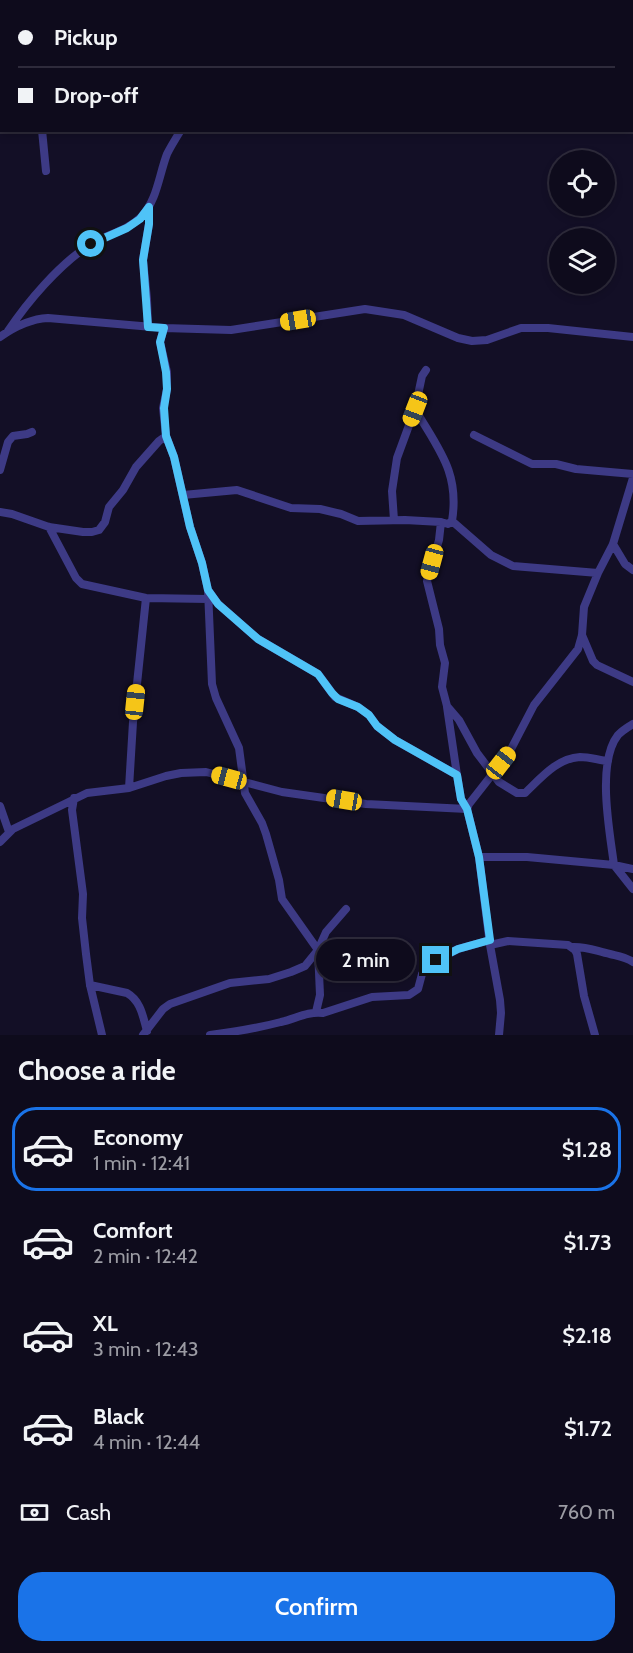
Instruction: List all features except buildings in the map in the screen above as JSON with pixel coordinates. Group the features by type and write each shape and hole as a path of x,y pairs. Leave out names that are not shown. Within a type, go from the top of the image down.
{"street":[{"path":"42,132 46,171"},
{"path":"4,334 22,310 78,253 140,219 149,207 168,153 180,132"},
{"path":"148,327 143,260 149,224 149,207"},
{"path":"4,334 32,320 48,318 148,327 231,330 365,309 404,315 458,338 472,340 487,340 521,328 548,327 633,337"},
{"path":"164,328 160,342 166,372 167,389 164,408 166,436 174,457 208,594 212,684 239,748 245,793 266,834 282,899 318,950 320,995 316,1012"},
{"path":"394,520 392,491 397,458 415,409 422,376 426,370"},
{"path":"415,409 446,460 454,491 452,521"},
{"path":"0,470 8,442 13,436 32,432"},
{"path":"467,809 512,747 534,705 576,654 582,635 584,607 613,544 633,476 576,469 556,464 532,464 474,435"},
{"path":"0,512 49,526 83,532 99,530 105,522 110,507 136,467 166,436"},
{"path":"183,495 237,490 291,508 320,509 358,521 394,520 448,524 452,521"},
{"path":"452,521 491,555 513,566 598,573"},
{"path":"441,522 439,540 427,581 440,629 440,645 445,663 442,687 461,799 467,809 479,857 500,1000 499,1035"},
{"path":"49,526 76,578 82,584 146,598 208,594 258,639 318,674 338,699 358,707 395,740 457,775"},
{"path":"613,544 625,564 633,570"},
{"path":"129,788 133,722 146,598"},
{"path":"582,635 597,665 633,682"},
{"path":"447,706 459,720 477,753 502,784 512,791 525,793 556,765 570,759 581,757 608,761"},
{"path":"633,724 616,737 608,761 606,780 614,865 633,889"},
{"path":"0,842 9,832 87,793 129,788 181,773 206,772 282,792 366,804 467,809"},
{"path":"74,798 72,810 83,894 82,918 90,985 102,1035"},
{"path":"0,806 9,832"},
{"path":"479,857 527,857 614,865 633,869"},
{"path":"145,1033 163,1009 170,1004 230,983 269,979 291,972 309,962 318,950 326,932 346,909"},
{"path":"210,1035 250,1032 308,1013 322,1013 372,997 409,995 418,989 422,974 429,964 458,949 490,942 508,941 590,947 633,962"},
{"path":"572,947 577,954 584,996 595,1035"},
{"path":"90,985 132,996 141,1009 145,1033"}],"route":[{"path":"91,244 127,228 140,219 149,207 149,224 143,260 148,327 164,328 160,347 166,372 167,389 164,408 166,436 174,457 193,540 202,563 208,590 218,604 249,633 318,674 335,697 358,707 395,740 457,775 461,799 467,809 479,857 490,940 458,949 436,960"}]}
